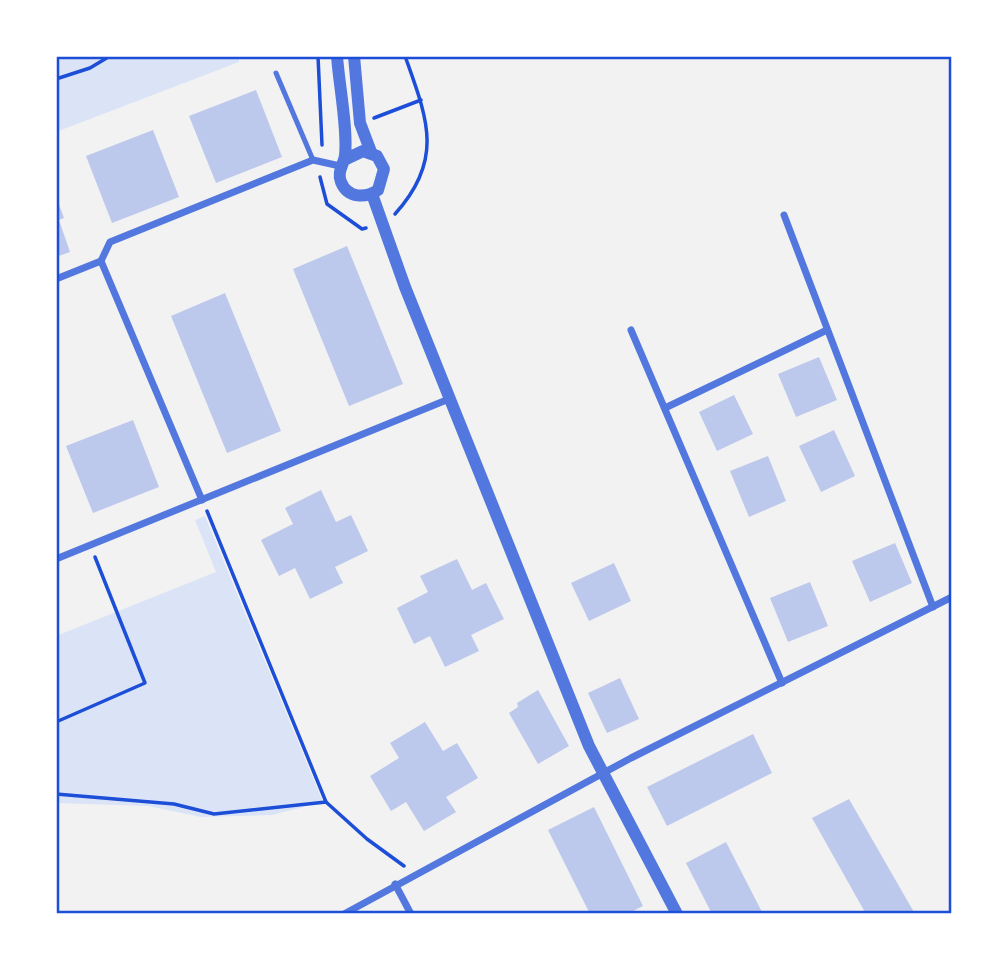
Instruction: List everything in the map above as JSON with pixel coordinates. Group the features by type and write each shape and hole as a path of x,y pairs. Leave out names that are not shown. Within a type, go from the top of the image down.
{"street":[{"path":"337,56 341,181 350,193 357,196 372,194 383,183 384,169 371,152 359,116 354,56"},
{"path":"56,279 101,261 110,242 207,202 316,161 342,163 356,152 371,152"},
{"path":"372,194 449,399 602,773 677,914"},
{"path":"785,215 933,607"},
{"path":"101,261 202,500"},
{"path":"631,330 782,683"},
{"path":"665,408 827,330"},
{"path":"56,559 449,399"},
{"path":"344,914 414,873 602,773 952,597"},
{"path":"395,884 411,914"}],"lane":[{"path":"276,74 316,161"}],"path":[{"path":"56,79 90,68 110,56"},
{"path":"318,56 323,138"},
{"path":"381,223 394,215 408,200 425,164 428,131 421,100 405,56"},
{"path":"202,500 326,802 367,839 414,873"},
{"path":"56,722 145,683 90,545"},
{"path":"56,794 174,804 214,814 326,802"}],"shaded area":[{"path":"56,56 239,56 239,62 56,132"},
{"path":"205,516 323,802 272,815 201,817 148,806 56,803 56,636 216,572 195,520"}],"building":[{"path":"256,90 282,157 216,183 189,116"},
{"path":"153,130 179,197 112,223 86,156"},
{"path":"56,196 64,218 59,220 70,252 56,257"},
{"path":"347,246 403,384 349,406 293,269"},
{"path":"225,293 281,431 227,453 171,316"},
{"path":"819,357 837,400 796,417 778,374"},
{"path":"734,395 753,434 717,451 699,412"},
{"path":"133,420 159,487 93,513 66,446"},
{"path":"834,430 855,476 821,492 799,446"},
{"path":"768,456 786,501 749,517 730,471"},
{"path":"321,490 336,522 351,515 368,551 335,567 343,583 310,599 295,568 279,576 261,540 293,524 285,508"},
{"path":"895,543 912,583 870,602 852,561"},
{"path":"457,559 472,590 486,583 504,619 471,635 479,651 445,667 430,636 414,644 397,608 428,592 420,576"},
{"path":"614,563 631,601 589,621 571,583"},
{"path":"810,582 828,626 788,642 770,598"},
{"path":"620,678 639,719 607,733 588,693"},
{"path":"538,690 569,746 538,764 509,713 518,707 517,703"},
{"path":"425,722 443,751 457,743 478,778 446,797 456,812 424,831 406,802 391,811 370,776 399,758 390,743"},
{"path":"753,734 772,773 667,826 647,787"},
{"path":"849,799 915,914 866,914 812,818"},
{"path":"594,807 643,906 627,914 590,914 548,830"},
{"path":"726,842 763,914 712,914 686,863"}]}
